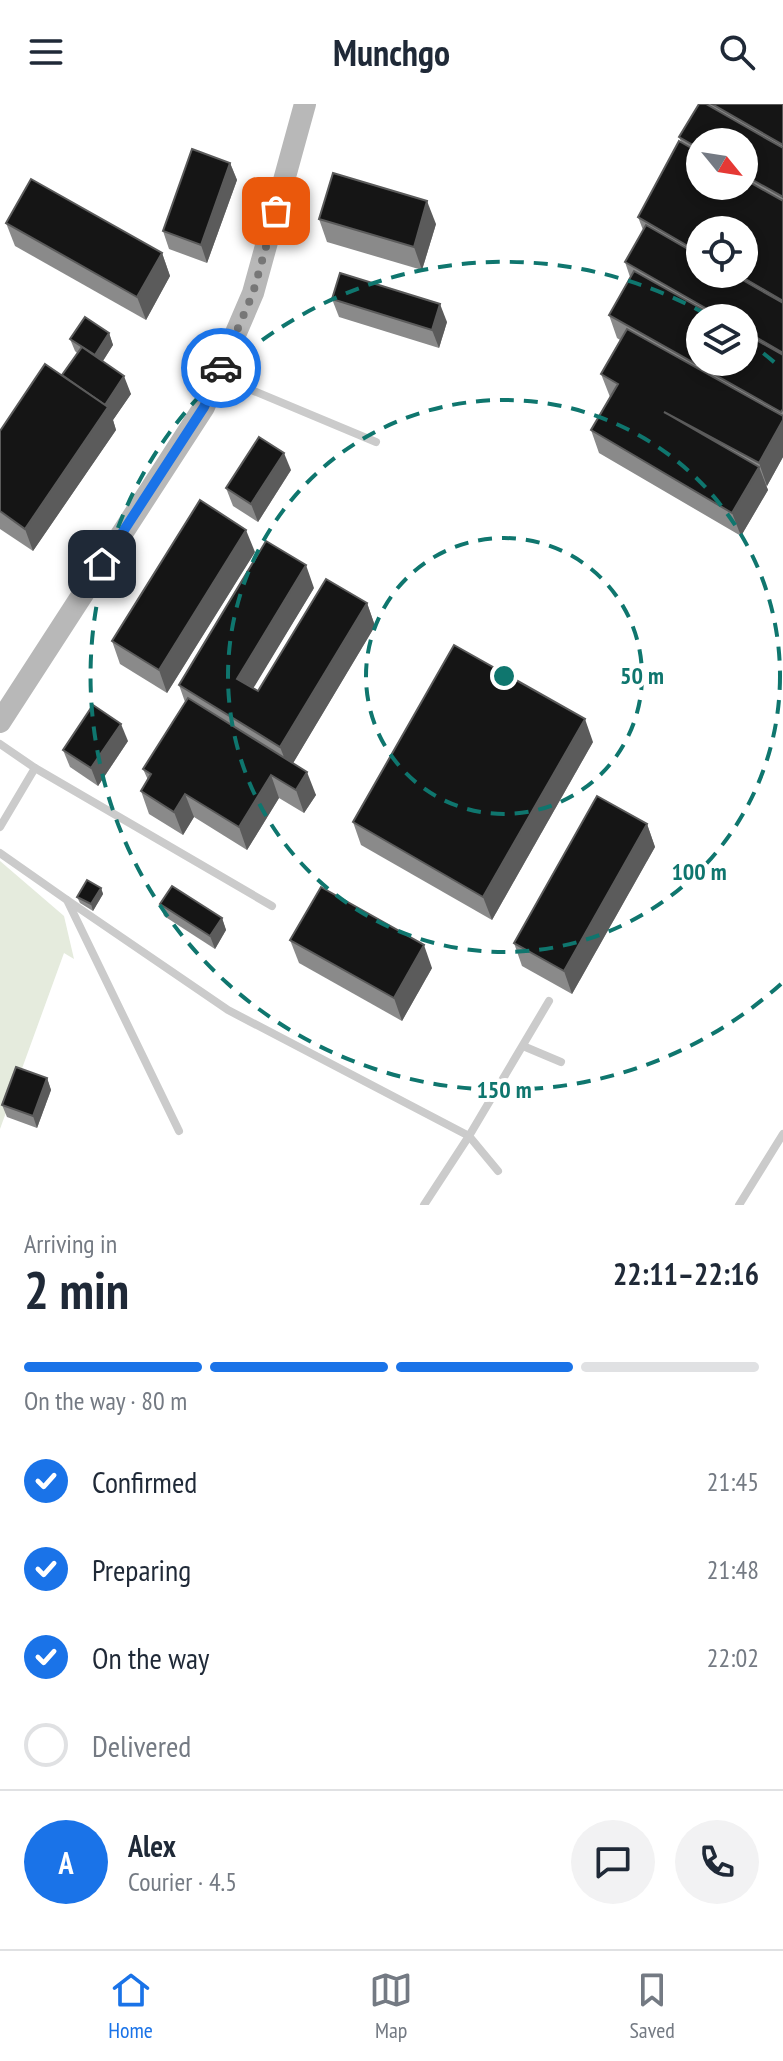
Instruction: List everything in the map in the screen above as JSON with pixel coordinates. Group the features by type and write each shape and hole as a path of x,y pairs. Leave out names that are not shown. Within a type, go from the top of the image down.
{"main road":[{"path":"0,722 204,407 253,293 305,104"}],"lane":[{"path":"218,375 376,442"},
{"path":"0,744 35,768 272,906"},
{"path":"0,827 35,768"},
{"path":"0,853 228,1010 469,1136 498,1171"},
{"path":"67,900 179,1131"},
{"path":"424,1205 549,1001"},
{"path":"523,1046 561,1062"},
{"path":"739,1205 783,1134"}],"shaded area":[{"path":"0,861 64,916 74,959 64,953 0,1129"}],"building":[{"path":"699,104 706,104 748,128 686,128 686,141 679,137"},
{"path":"712,104 783,104 783,145"},
{"path":"758,134 783,148 783,197 758,183"},
{"path":"679,141 686,145 686,200 758,200 758,187 783,201 783,301 758,286 758,216 686,216 686,245 638,217"},
{"path":"192,149 230,163 201,245 163,231"},
{"path":"333,173 427,201 414,247 319,219"},
{"path":"31,179 162,253 137,297 6,223"},
{"path":"646,225 686,248 686,288 757,288 783,303 783,353 758,338 758,304 698,304 625,262"},
{"path":"634,271 693,304 686,304 686,358 609,315"},
{"path":"340,273 440,304 432,330 332,299"},
{"path":"85,317 109,333 95,355 70,339"},
{"path":"627,329 686,362 686,376 711,376 783,416 759,463 664,412 759,467 732,513 591,430 618,384 601,374"},
{"path":"758,341 783,355 781,412 717,376 758,376"},
{"path":"82,347 124,376 105,405 62,375"},
{"path":"45,364 108,407 25,529 0,511 0,431"},
{"path":"259,437 284,453 251,504 226,488"},
{"path":"200,500 246,530 159,670 112,641"},
{"path":"266,541 306,565 237,679 258,691 326,579 367,603 280,747 179,685"},
{"path":"454,645 585,719 483,897 353,822"},
{"path":"188,698 307,772 296,790 271,775 239,827 185,794 174,812 141,791 151,774 143,769"},
{"path":"93,705 121,724 91,768 63,750"},
{"path":"597,796 647,824 564,971 514,943"},
{"path":"87,880 101,888 91,904 77,897"},
{"path":"172,886 222,918 210,936 160,904"},
{"path":"321,887 424,945 394,998 290,940"},
{"path":"16,1067 47,1078 33,1116 2,1105"}],"way so far":[{"path":"221,368 253,293 276,211"}],"route":[{"path":"102,564 204,407 221,368"}]}
